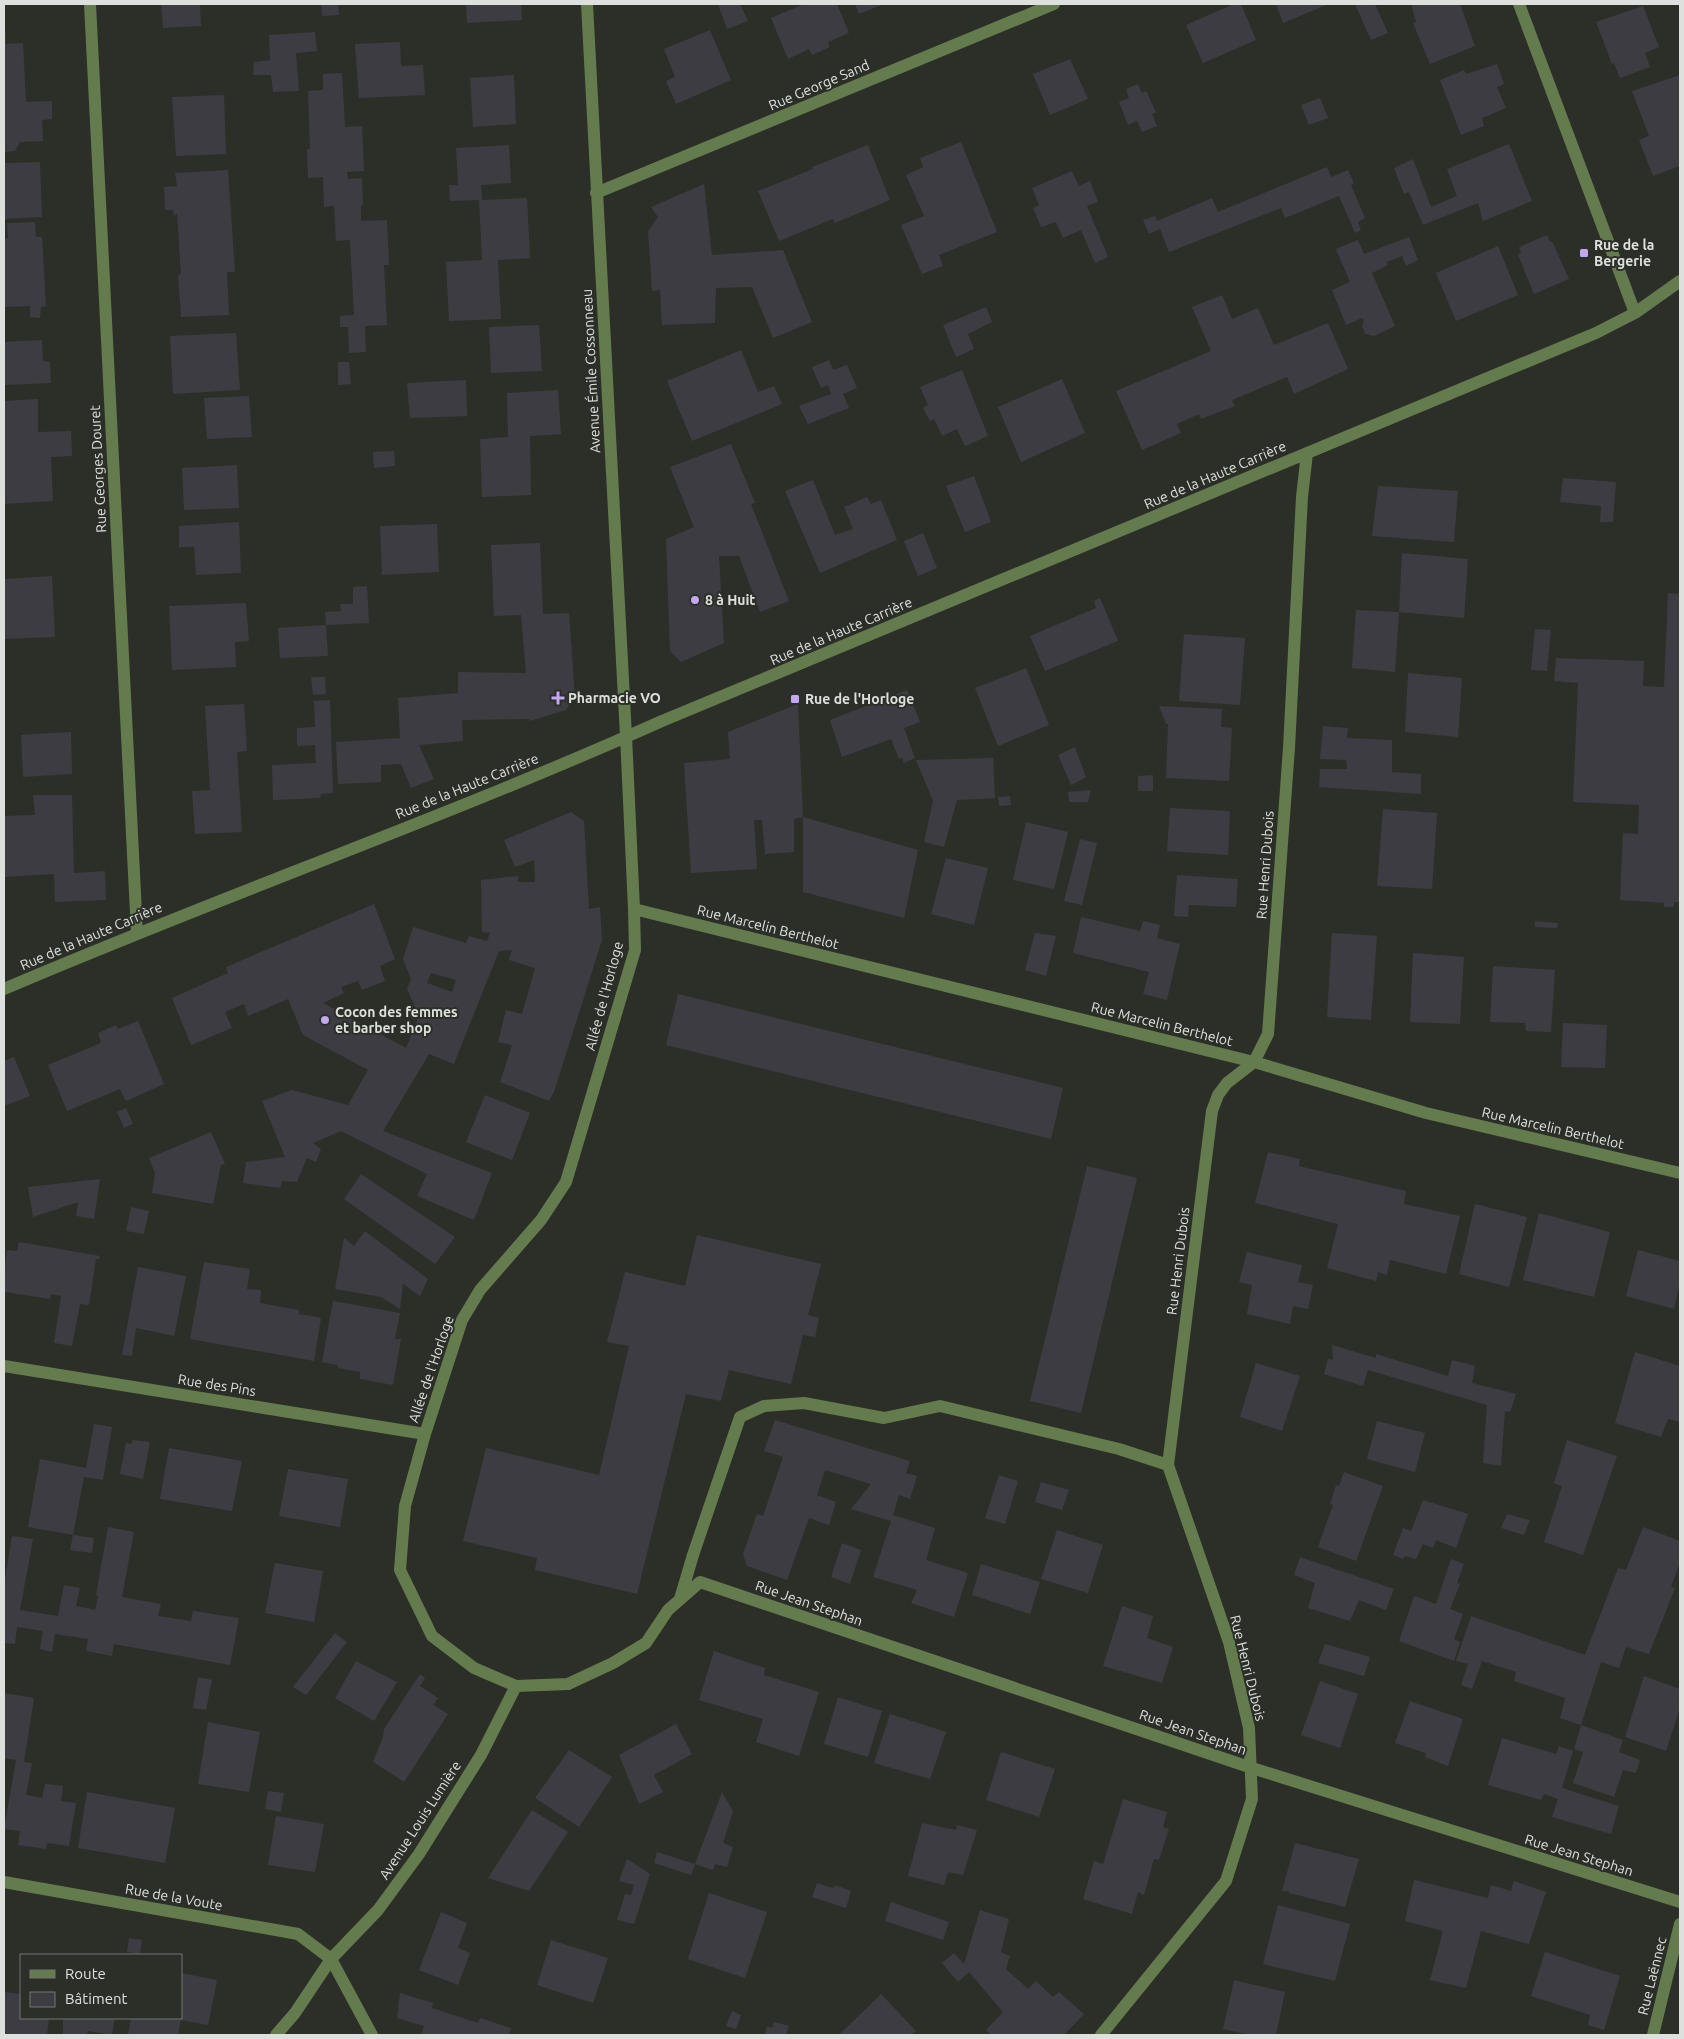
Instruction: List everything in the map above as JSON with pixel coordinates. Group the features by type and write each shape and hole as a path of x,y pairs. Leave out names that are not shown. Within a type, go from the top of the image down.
{"street":[{"name":"Rue Georges Douret","path":"90,4 137,933"},
{"name":"Avenue Émile Cossonneau","path":"587,4 626,736"},
{"name":"Rue George Sand","path":"596,193 1054,4"},
{"path":"1519,4 1635,313"},
{"name":"Rue de la Haute Carrière","path":"4,989 137,933 509,787 626,736 1596,333 1635,313 1680,281"},
{"name":"Rue Henri Dubois","path":"1101,2035 1226,1882 1252,1798 1249,1728 1229,1642 1168,1465 1212,1111 1218,1095 1226,1083 1254,1062 1268,1034 1289,748 1302,497 1307,453"},
{"name":"Allée de l'Horloge","path":"626,736 634,909 634,950 566,1182 541,1220 480,1290 462,1320 425,1434 405,1506 400,1570 432,1636 474,1668 516,1686 568,1684 646,1644 668,1610 700,1582"},
{"name":"Rue Marcelin Berthelot","path":"634,909 1254,1062 1426,1113 1680,1173"},
{"name":"Rue des Pins","path":"4,1366 425,1434"},
{"path":"680,1599 740,1417 764,1406 804,1403 884,1418 940,1406 1119,1449 1168,1465"},
{"name":"Rue Jean Stephan","path":"700,1582 1252,1768 1680,1902"},
{"name":"Avenue Louis Lumière","path":"276,2035 295,2014 331,1959 378,1910 419,1854 481,1755 516,1686"},
{"name":"Rue de la Voute","path":"4,1882 298,1934 331,1959"},
{"name":"Rue Laënnec","path":"1653,2035 1680,1924"},
{"path":"331,1959 372,2035"}],"building":[{"path":"161,4 200,4 201,26 163,28"},
{"path":"321,4 338,4 339,15 322,16"},
{"path":"466,4 521,4 522,20 467,23"},
{"path":"718,4 740,4 748,21 727,29"},
{"path":"804,4 837,4 849,33 828,42 830,47 812,55 809,49 788,59 771,18"},
{"path":"855,4 884,4 859,14"},
{"path":"1234,4 1241,4 1256,40 1203,63 1186,25"},
{"path":"1276,4 1329,4 1283,23"},
{"path":"1355,4 1375,4 1388,33 1371,40"},
{"path":"1411,4 1460,4 1475,46 1430,64 1413,23 1416,22"},
{"path":"1643,6 1659,47 1645,53 1650,67 1620,78 1614,63 1612,64 1596,22"},
{"path":"4,25 6,44 23,43 26,102 52,101 52,119 42,120 43,141 20,142 15,151 4,152"},
{"path":"710,30 731,80 676,104 666,81 675,77 664,49"},
{"path":"315,32 317,51 296,53 299,91 273,92 271,75 253,75 254,62 270,60 269,35"},
{"path":"400,42 401,66 423,65 425,95 359,98 355,44"},
{"path":"1070,59 1088,99 1050,115 1033,74"},
{"path":"1497,64 1504,84 1497,87 1506,108 1482,118 1484,126 1461,135 1440,80 1464,70 1466,74"},
{"path":"342,73 345,127 362,126 364,171 347,172 348,179 362,178 363,205 361,205 361,221 387,220 389,265 384,265 387,325 365,326 366,352 349,353 348,327 340,327 340,316 354,315 350,240 336,241 334,206 324,207 323,177 308,178 307,149 310,149 308,91 323,90 323,74"},
{"path":"514,75 516,124 473,127 470,78"},
{"path":"1680,75 1680,166 1653,176 1639,140 1649,136 1632,91"},
{"path":"1138,84 1142,93 1146,91 1156,112 1152,114 1157,126 1142,132 1137,121 1128,125 1119,102 1129,98 1126,89"},
{"path":"224,95 226,154 176,156 172,97"},
{"path":"1320,98 1328,118 1309,125 1301,105"},
{"path":"961,142 997,232 939,255 943,266 922,274 901,225 924,216 906,175 923,167 920,158"},
{"path":"1509,144 1532,201 1483,221 1478,203 1423,225 1409,192 1404,194 1394,168 1413,159 1431,207 1457,196 1447,169"},
{"path":"509,145 511,183 481,185 482,200 527,198 530,258 498,260 501,319 449,321 446,262 482,260 479,200 450,201 449,185 458,185 456,148"},
{"path":"868,145 890,200 835,223 833,219 779,241 758,191"},
{"path":"40,162 42,217 4,219 4,163"},
{"path":"1327,167 1331,177 1348,170 1354,183 1351,185 1365,218 1358,222 1361,230 1355,233 1339,196 1285,218 1281,208 1169,252 1160,229 1149,234 1143,220 1155,216 1157,221 1212,198 1218,212"},
{"path":"228,170 235,272 227,272 229,315 181,317 178,275 181,274 177,214 174,215 173,210 165,210 164,187 177,186 175,173"},
{"path":"1072,171 1079,186 1090,181 1098,202 1087,206 1108,257 1095,263 1081,230 1063,238 1056,222 1041,227 1033,208 1039,205 1032,188"},
{"path":"704,184 712,255 783,250 812,322 773,338 752,287 716,288 715,323 662,325 660,290 652,291 648,231 658,217 651,207"},
{"path":"35,222 36,237 42,237 46,306 41,307 40,318 30,317 30,306 4,307 4,238 8,238 7,223"},
{"path":"1547,235 1550,242 1552,241 1569,279 1534,294 1518,255 1521,253 1519,247"},
{"path":"1409,237 1418,260 1406,266 1402,256 1387,262 1388,265 1372,273 1395,326 1374,336 1365,334 1362,326 1364,320 1362,318 1346,325 1332,290 1350,282 1336,249 1358,240 1364,254"},
{"path":"1498,246 1518,295 1456,321 1436,273"},
{"path":"1222,295 1232,319 1258,308 1274,345 1328,323 1348,369 1294,394 1287,377 1232,400 1235,406 1201,419 1199,414 1177,424 1181,433 1142,450 1116,391 1211,351 1192,307"},
{"path":"986,307 992,322 968,334 974,349 956,357 943,325"},
{"path":"539,325 542,371 491,373 489,327"},
{"path":"236,333 240,390 173,394 170,336"},
{"path":"42,340 43,361 50,362 51,383 4,385 4,342"},
{"path":"741,350 758,392 774,386 782,404 692,441 667,381"},
{"path":"829,360 833,370 847,365 857,388 843,394 849,408 808,424 799,406 831,394 828,385 821,388 812,367"},
{"path":"338,362 349,362 351,384 338,385"},
{"path":"962,370 988,436 965,446 957,429 942,436 934,419 930,421 923,408 928,405 920,387"},
{"path":"1062,379 1085,433 1021,462 998,407"},
{"path":"466,380 467,416 410,418 407,383"},
{"path":"558,390 561,434 530,436 531,495 482,497 480,439 508,437 507,393"},
{"path":"249,396 252,437 207,439 204,398"},
{"path":"38,399 38,432 71,431 72,456 51,457 53,501 4,504 4,401"},
{"path":"731,444 755,503 751,504 789,601 760,612 739,556 719,556 724,643 681,662 670,651 666,539 694,527 670,467"},
{"path":"394,451 395,466 374,468 373,452"},
{"path":"237,465 239,508 184,510 182,468"},
{"path":"974,476 991,522 965,532 946,486"},
{"path":"1563,478 1616,482 1613,522 1600,522 1601,506 1560,502"},
{"path":"813,480 835,535 853,529 844,507 867,497 871,504 881,500 897,540 820,573 785,491"},
{"path":"1378,486 1458,491 1454,542 1372,536"},
{"path":"239,522 241,573 196,575 194,547 179,547 179,526"},
{"path":"437,524 439,572 382,575 380,526"},
{"path":"923,533 937,568 918,576 904,541"},
{"path":"540,543 543,614 569,613 575,697 566,710 530,721 529,719 462,720 463,741 419,745 434,779 411,788 401,764 381,765 381,782 338,784 336,742 400,738 398,698 458,693 458,672 526,673 521,615 494,616 491,545"},
{"path":"1402,553 1468,559 1464,618 1399,612"},
{"path":"52,576 55,637 4,639 4,579"},
{"path":"367,586 369,623 326,625 325,612 341,611 340,604 353,604 353,587"},
{"path":"1668,593 1680,594 1680,902 1674,902 1674,907 1664,907 1664,903 1620,900 1623,833 1638,834 1639,805 1573,802 1578,683 1554,681 1556,658 1644,661 1643,686 1664,687"},
{"path":"1100,598 1118,641 1045,671 1030,636 1096,608 1094,601"},
{"path":"246,603 249,641 235,642 236,667 172,670 169,606"},
{"path":"1356,610 1399,612 1395,672 1352,668"},
{"path":"326,625 328,656 280,658 278,628"},
{"path":"1535,629 1551,630 1547,671 1531,670"},
{"path":"1184,634 1245,638 1240,705 1179,701"},
{"path":"1026,668 1049,725 998,746 975,688"},
{"path":"1408,673 1462,678 1458,737 1405,732"},
{"path":"311,677 325,677 326,694 313,695"},
{"path":"907,690 920,722 904,728 915,758 904,763 902,758 899,759 891,739 842,757 830,720"},
{"path":"330,700 333,793 321,794 320,798 273,800 272,765 316,763 315,745 297,746 297,728 315,727 314,701"},
{"path":"244,704 247,751 237,752 242,832 195,834 192,791 210,790 205,706"},
{"path":"798,704 803,817 794,819 794,852 765,854 762,820 754,820 757,869 691,873 684,763 730,759 728,732"},
{"path":"1159,706 1222,709 1221,727 1232,728 1229,781 1166,778 1168,724 1166,724"},
{"path":"1323,726 1348,728 1347,738 1392,740 1392,772 1421,774 1421,794 1319,787 1320,769 1347,769 1346,760 1320,759"},
{"path":"71,732 72,774 23,777 21,735"},
{"path":"1075,747 1086,777 1071,785 1058,755"},
{"path":"993,758 995,798 957,800 944,847 924,842 933,801 916,760"},
{"path":"1153,775 1153,791 1138,791 1138,776"},
{"path":"1091,790 1088,802 1069,802 1068,792"},
{"path":"33,795 72,795 74,873 105,871 106,900 55,902 54,874 4,877 4,816 35,815"},
{"path":"1010,796 1011,805 999,806 998,797"},
{"path":"1170,808 1230,811 1228,855 1167,851"},
{"path":"1383,809 1437,813 1432,889 1377,886"},
{"path":"571,812 584,821 589,909 600,907 602,940 554,1092 549,1101 500,1082 512,1045 498,1042 506,1010 522,1014 535,968 509,960 512,950 499,951 454,1064 429,1054 383,1131 492,1173 474,1220 417,1196 427,1174 341,1131 313,1143 321,1149 316,1162 307,1158 297,1182 282,1181 280,1188 243,1183 246,1162 285,1157 262,1101 292,1090 348,1105 368,1070 303,1035 288,999 248,1016 244,1004 225,1012 232,1028 191,1045 172,998 228,973 226,967 374,904 395,959 380,966 385,981 362,990 358,981 341,987 344,993 323,1003 406,1048 419,1016 407,989 411,979 403,959 413,927 466,943 469,936 487,941 490,933 482,932 481,880 518,876 518,882 535,882 534,860 515,867 504,840","holes":["431,973 456,980 452,992 427,983"]},
{"path":"803,817 918,850 904,918 803,892"},
{"path":"1026,822 1068,832 1054,889 1013,880"},
{"path":"1080,839 1097,843 1082,905 1064,901"},
{"path":"946,858 988,868 974,925 931,914"},
{"path":"1177,875 1238,879 1236,907 1189,905 1188,917 1174,916"},
{"path":"1081,917 1140,931 1143,921 1160,925 1157,938 1180,944 1167,1000 1143,994 1149,972 1073,953"},
{"path":"1535,921 1558,923 1557,928 1535,927"},
{"path":"1035,933 1056,936 1046,976 1025,970"},
{"path":"1332,933 1377,936 1371,1020 1327,1017"},
{"path":"1413,953 1464,957 1460,1024 1410,1022"},
{"path":"1493,966 1555,970 1551,1032 1526,1031 1525,1023 1490,1022"},
{"path":"678,994 1063,1088 1051,1139 666,1045"},
{"path":"138,1021 164,1084 126,1101 120,1089 67,1111 48,1065 101,1043 98,1033 116,1025 118,1029"},
{"path":"1563,1023 1607,1025 1605,1068 1561,1067"},
{"path":"14,1057 30,1096 4,1106 4,1061"},
{"path":"485,1095 530,1113 512,1160 466,1142"},
{"path":"126,1108 133,1124 124,1128 117,1112"},
{"path":"211,1132 225,1164 221,1165 213,1204 152,1193 155,1173 149,1158"},
{"path":"1268,1152 1300,1159 1299,1166 1406,1191 1404,1204 1460,1216 1446,1274 1390,1260 1387,1275 1378,1272 1376,1281 1327,1268 1338,1224 1255,1203"},
{"path":"1087,1166 1137,1178 1081,1413 1030,1401"},
{"path":"361,1174 455,1237 435,1264 344,1199"},
{"path":"100,1179 94,1219 76,1216 78,1202 33,1217 28,1187"},
{"path":"1475,1204 1527,1217 1509,1287 1459,1274"},
{"path":"131,1207 149,1211 144,1234 126,1231"},
{"path":"1539,1213 1610,1232 1594,1297 1523,1280"},
{"path":"365,1231 428,1279 420,1296 403,1284 400,1309 381,1297 335,1289 344,1238 354,1246"},
{"path":"697,1235 821,1264 808,1315 819,1318 815,1337 803,1335 791,1384 729,1370 721,1401 686,1394 637,1594 535,1570 537,1558 463,1541 486,1448 599,1475 629,1346 607,1342 625,1272 685,1286"},
{"path":"19,1242 100,1256 99,1259 96,1259 89,1305 80,1304 72,1346 54,1343 61,1296 51,1294 50,1299 4,1292 7,1250 17,1251"},
{"path":"1638,1250 1680,1261 1680,1281 1674,1309 1626,1296"},
{"path":"1247,1252 1302,1265 1298,1282 1313,1285 1308,1309 1293,1306 1290,1324 1247,1314 1252,1285 1239,1282"},
{"path":"204,1262 250,1269 247,1289 261,1290 260,1303 299,1310 299,1314 321,1318 314,1361 190,1339"},
{"path":"138,1267 186,1276 174,1336 136,1328 132,1356 122,1355"},
{"path":"333,1301 400,1313 395,1339 401,1339 393,1385 360,1379 360,1372 338,1368 338,1365 322,1362"},
{"path":"1332,1345 1376,1358 1376,1354 1448,1376 1452,1360 1464,1363 1475,1366 1472,1383 1516,1394 1510,1412 1505,1411 1501,1466 1483,1463 1487,1405 1368,1370 1363,1386 1324,1374 1328,1359 1333,1360"},
{"path":"1635,1352 1680,1366 1680,1422 1668,1419 1661,1437 1615,1423"},
{"path":"1256,1363 1300,1376 1282,1431 1240,1417"},
{"path":"775,1420 910,1461 906,1473 917,1476 910,1499 899,1495 893,1515 935,1528 926,1560 968,1573 954,1617 911,1603 917,1590 873,1577 891,1521 851,1509 871,1484 825,1470 817,1495 836,1502 829,1525 809,1518 787,1580 747,1566 743,1554 757,1514 763,1516 783,1457 764,1451"},
{"path":"1377,1421 1425,1433 1415,1472 1367,1459"},
{"path":"94,1424 112,1427 103,1480 84,1477 73,1535 28,1527 40,1459 86,1468"},
{"path":"132,1440 150,1442 143,1479 120,1474 126,1443 132,1444"},
{"path":"1567,1440 1617,1456 1583,1555 1544,1542 1562,1486 1554,1483"},
{"path":"169,1448 242,1461 232,1511 160,1499"},
{"path":"288,1469 348,1479 340,1527 279,1516"},
{"path":"1344,1472 1383,1486 1356,1561 1318,1547 1333,1505 1330,1504 1336,1485 1339,1486"},
{"path":"999,1475 1018,1481 1005,1524 985,1518"},
{"path":"1041,1482 1069,1490 1062,1510 1035,1502"},
{"path":"1423,1500 1468,1514 1456,1548 1436,1540 1433,1548 1423,1544 1416,1559 1405,1556 1403,1559 1393,1555 1403,1528 1411,1531"},
{"path":"1507,1514 1530,1520 1524,1535 1501,1528"},
{"path":"108,1527 134,1532 122,1597 161,1604 158,1616 191,1621 193,1611 239,1618 230,1665 114,1644 112,1656 86,1651 88,1639 55,1634 52,1652 40,1649 43,1631 17,1627 15,1644 4,1643 4,1585 12,1536 33,1539 20,1610 58,1616 64,1585 80,1588 76,1606 95,1610"},
{"path":"1643,1527 1680,1541 1680,1562 1671,1587 1675,1588 1649,1654 1626,1647 1619,1668 1601,1662 1581,1725 1560,1718 1565,1698 1514,1681 1516,1672 1482,1661 1472,1689 1461,1685 1468,1664 1456,1661 1471,1616 1585,1655 1618,1568 1626,1570"},
{"path":"1057,1530 1103,1545 1088,1593 1041,1579"},
{"path":"73,1535 94,1538 92,1553 70,1550"},
{"path":"842,1543 861,1550 850,1584 831,1577"},
{"path":"1300,1557 1394,1589 1386,1610 1359,1600 1350,1621 1308,1608 1315,1583 1294,1575"},
{"path":"1451,1559 1464,1564 1457,1583 1460,1584 1450,1609 1463,1614 1454,1639 1460,1642 1454,1661 1399,1641 1414,1596 1436,1604"},
{"path":"275,1563 323,1571 314,1622 265,1613"},
{"path":"981,1564 1040,1582 1030,1614 972,1595"},
{"path":"1122,1606 1153,1616 1147,1638 1173,1647 1162,1683 1103,1666"},
{"path":"335,1633 347,1642 306,1695 293,1687"},
{"path":"1325,1644 1370,1657 1364,1676 1318,1663"},
{"path":"714,1651 765,1668 764,1675 819,1692 799,1756 756,1742 763,1719 699,1700"},
{"path":"356,1661 397,1682 374,1721 335,1698"},
{"path":"420,1674 425,1678 420,1686 438,1698 433,1705 448,1714 404,1782 373,1762 383,1737 384,1729"},
{"path":"1644,1676 1680,1689 1680,1708 1666,1751 1625,1737"},
{"path":"198,1677 212,1680 206,1710 193,1708"},
{"path":"1320,1681 1358,1694 1340,1748 1301,1735"},
{"path":"4,1693 34,1698 24,1762 32,1763 26,1795 42,1798 45,1784 63,1786 61,1801 76,1803 69,1846 47,1843 46,1849 18,1845 20,1831 4,1829 16,1760 4,1758"},
{"path":"838,1697 882,1711 868,1757 824,1744"},
{"path":"1410,1701 1463,1719 1448,1766 1425,1757 1426,1753 1395,1743"},
{"path":"890,1714 946,1732 930,1779 874,1763"},
{"path":"208,1722 260,1732 249,1792 198,1784"},
{"path":"676,1724 692,1754 654,1775 663,1792 639,1804 619,1755"},
{"path":"1581,1725 1623,1740 1619,1752 1640,1760 1636,1773 1623,1770 1614,1797 1573,1783 1583,1752 1574,1749"},
{"path":"1502,1738 1556,1754 1559,1746 1573,1751 1562,1788 1619,1806 1611,1834 1552,1817 1558,1799 1544,1794 1541,1800 1488,1785"},
{"path":"569,1750 612,1777 579,1827 535,1798"},
{"path":"1001,1752 1055,1769 1039,1817 986,1800"},
{"path":"268,1791 284,1793 281,1812 265,1809"},
{"path":"87,1792 175,1808 165,1863 78,1848"},
{"path":"722,1792 733,1811 723,1843 733,1847 727,1867 715,1864 713,1870 695,1864"},
{"path":"1123,1799 1167,1812 1163,1827 1169,1829 1159,1860 1154,1859 1144,1895 1138,1892 1132,1914 1083,1899 1094,1861 1103,1864"},
{"path":"532,1810 568,1832 529,1891 488,1878"},
{"path":"276,1816 324,1824 315,1872 268,1865"},
{"path":"922,1823 956,1830 957,1825 977,1830 963,1875 948,1872 944,1885 908,1876"},
{"path":"1295,1843 1359,1859 1345,1907 1289,1893 1289,1891 1282,1891"},
{"path":"657,1852 695,1864 691,1875 654,1863"},
{"path":"627,1859 650,1874 634,1924 617,1920 625,1894 631,1895 634,1885 619,1881"},
{"path":"1414,1880 1488,1898 1491,1885 1511,1891 1514,1881 1546,1892 1529,1944 1481,1931 1466,1988 1430,1980 1443,1931 1405,1921"},
{"path":"817,1883 833,1888 835,1885 851,1891 846,1908 812,1897"},
{"path":"709,1893 767,1912 745,1978 688,1959"},
{"path":"891,1902 949,1922 943,1940 885,1921"},
{"path":"1278,1905 1350,1924 1335,1981 1263,1964"},
{"path":"980,1910 1009,1919 1001,1952 1010,1956 1006,1969 1028,1989 1036,1981 1053,1997 1059,1992 1084,2014 1064,2035 991,2035 986,2030 1003,2012 969,1972 958,1982 942,1963 954,1953 964,1964"},
{"path":"441,1912 467,1923 458,1948 470,1953 458,1985 419,1970"},
{"path":"129,1938 142,1940 140,1954 127,1952"},
{"path":"551,1940 608,1958 593,2003 537,1985"},
{"path":"1545,1952 1620,1976 1604,2030 1588,2025 1590,2015 1531,1996"},
{"path":"182,1973 217,1980 208,2025 181,2020 178,2035 128,2035 131,2019 182,2019"},
{"path":"1234,1980 1285,1992 1276,2035 1250,2035 1223,2029"},
{"path":"4,1992 20,1994 20,2019 49,2019 47,2035 4,2035"},
{"path":"400,1993 433,2003 432,2008 478,2023 480,2018 511,2028 509,2035 421,2035 424,2026 397,2018"},
{"path":"881,1994 916,2031 911,2035 839,2035"},
{"path":"732,2011 741,2015 736,2029 726,2026"},
{"path":"63,2019 115,2019 112,2035 88,2031 87,2035 63,2035"},
{"path":"774,2022 789,2026 786,2035 765,2035 767,2026 772,2028"}],"place":[{"name":"Rue de la Bergerie","path":"1584,253"},
{"name":"8 à Huit","path":"695,600"},
{"name":"Pharmacie VO","path":"558,698"},
{"name":"Rue de l'Horloge","path":"795,699"},
{"name":"Cocon des femmes et barber shop","path":"325,1020"}]}
